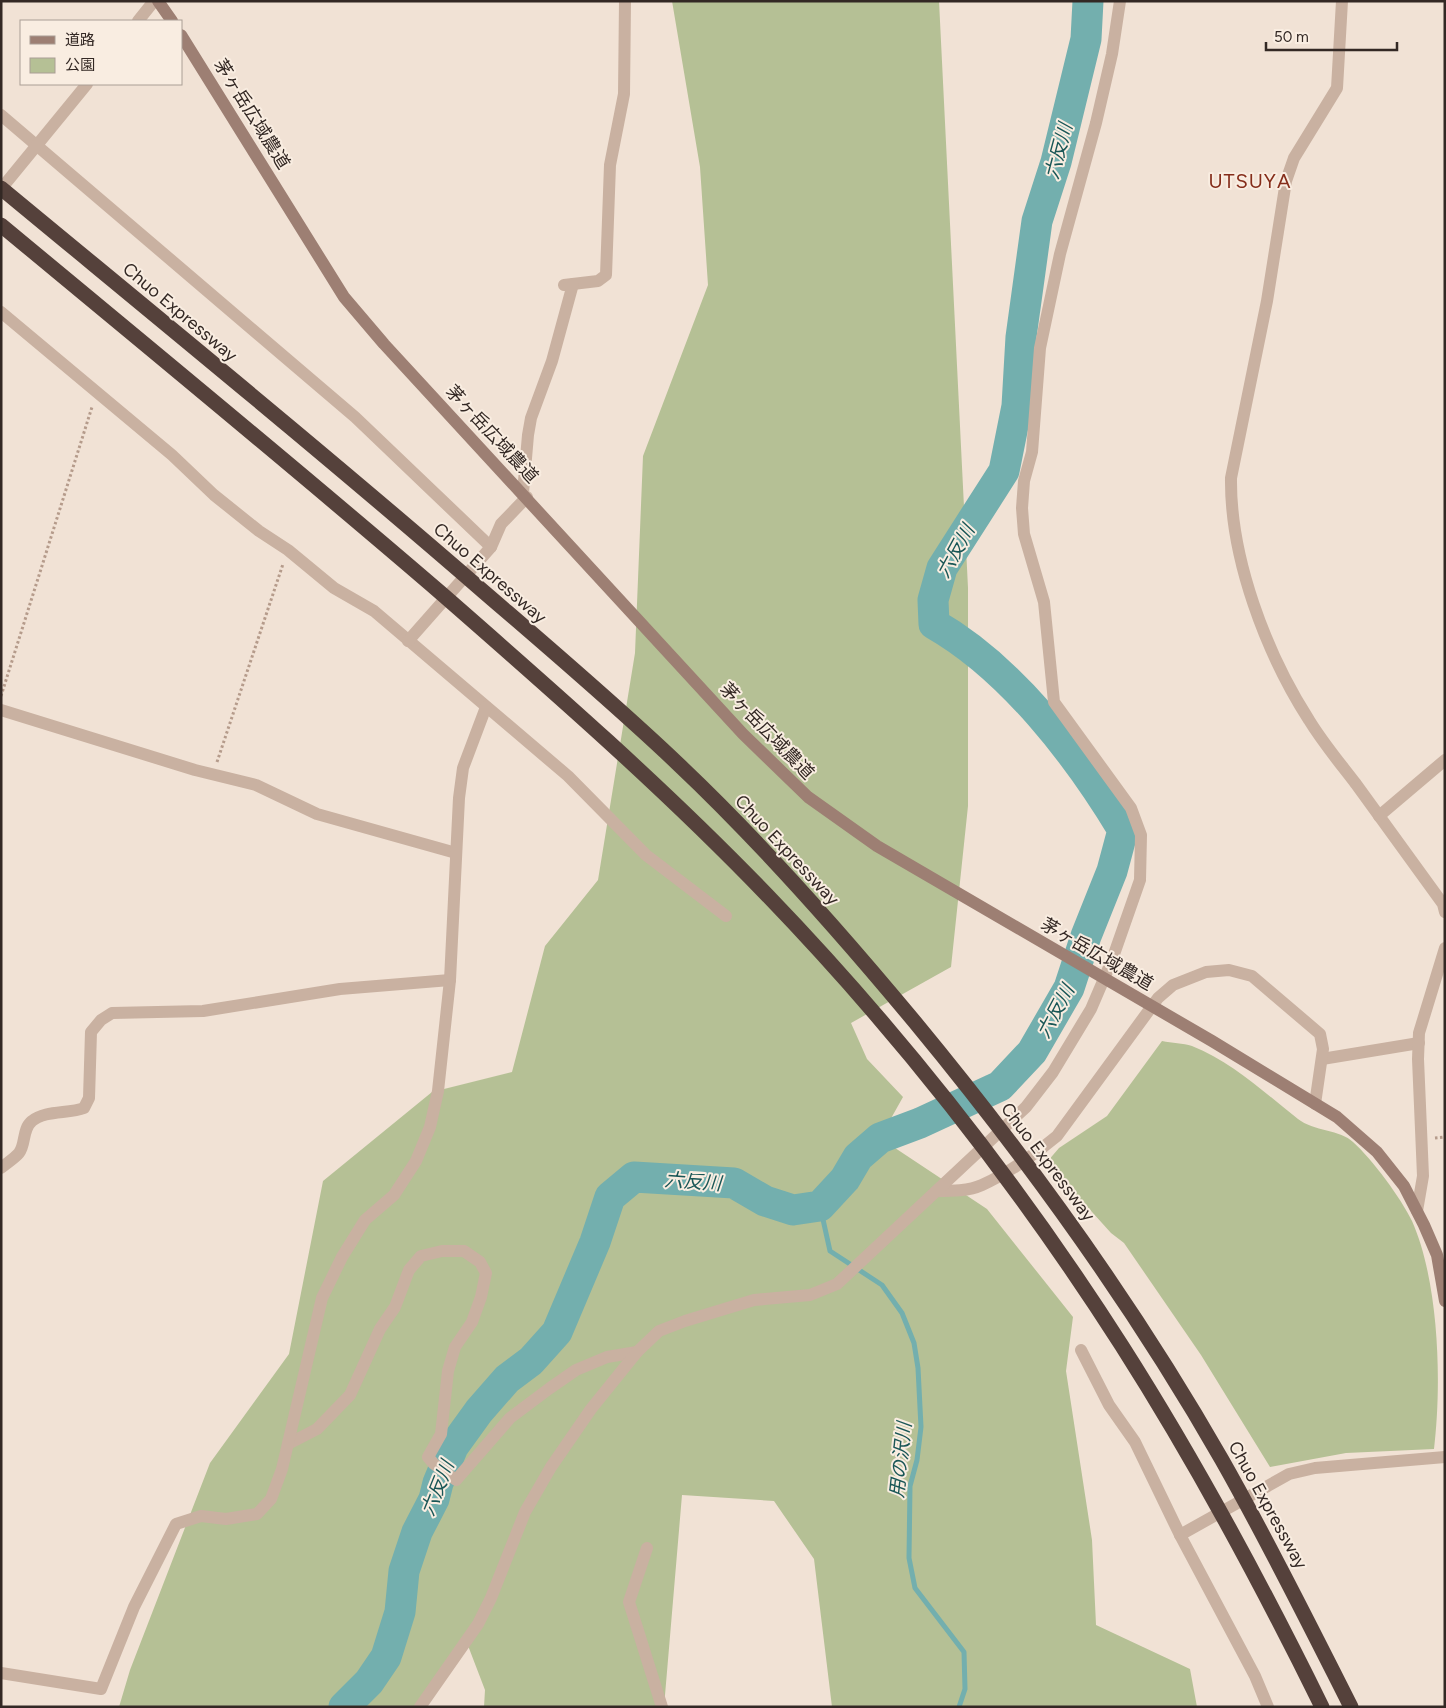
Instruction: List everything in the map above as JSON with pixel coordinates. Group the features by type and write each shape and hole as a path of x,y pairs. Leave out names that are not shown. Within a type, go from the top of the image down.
{"highway":[{"name":"Chuo Expressway","path":"1,188 363,488 578,674 679,765 787,876 872,971 967,1086 1081,1237 1145,1333 1221,1458 1289,1583 1351,1707"},
{"path":"1,225 335,502 545,683 660,790 767,895 852,988 942,1096 1059,1252 1123,1347 1198,1472 1267,1595 1322,1707"}],"street":[{"path":"139,20 154,1"},
{"path":"158,1 171,20"},
{"path":"408,641 491,547 501,524 525,495 528,435 531,418 552,361 569,284 598,281 606,275 610,165 624,94 625,1"},
{"path":"420,1707 478,1624 491,1598 525,1512 551,1468 591,1409 637,1352 659,1331 685,1321 754,1300 810,1295 837,1284 1026,1107 1053,1072 1091,1009 1112,960 1140,880 1141,836 1131,808 1054,702 1044,602 1024,534 1022,508 1024,481 1032,452 1040,348 1060,254 1096,123 1110,62 1120,1"},
{"path":"1342,1 1338,88 1294,158 1286,180 1267,301 1231,478 1231,505 1238,548 1246,576 1258,613 1282,673 1309,721 1443,904 1445,912"},
{"name":"茅ヶ岳広域農道","path":"182,37 344,297 384,344 743,734 808,797 876,846 1212,1041 1337,1117 1378,1152 1404,1186 1437,1255 1445,1301"},
{"path":"1,188 86,85"},
{"path":"1,115 355,418 491,547"},
{"path":"1,312 172,455 214,495 258,531 288,550 334,588 374,611 568,776 646,855 726,916"},
{"path":"1,1673 101,1689 134,1606 176,1524 201,1516 226,1519 257,1514 271,1499 282,1469 322,1298 342,1257 365,1220 394,1195 416,1161 430,1126 438,1091 450,980 459,798 463,768 486,707"},
{"path":"1,710 213,775 256,785 317,814 456,853"},
{"path":"1379,816 1445,760"},
{"path":"1417,1211 1423,1176 1419,1043 1426,1007 1445,948"},
{"path":"936,1192 962,1190 982,1185 1042,1148 1057,1136 1158,998 1173,985 1206,972 1229,970 1252,976 1320,1034 1322,1059 1315,1104"},
{"path":"1,1168 20,1152 26,1128 32,1120 44,1115 76,1111 84,1108 88,1098 91,1032 101,1020 112,1013 204,1011 340,989 450,980"},
{"path":"1322,1059 1419,1043"},
{"path":"288,1444 318,1429 350,1395 380,1329 395,1307 409,1270 421,1256 442,1252 464,1251 480,1262 486,1273 481,1296 472,1322 455,1347 448,1371 441,1434 428,1457 434,1464 456,1480 510,1418 576,1370 606,1357 637,1352"},
{"path":"1081,1350 1109,1405 1135,1442 1184,1533 1255,1676 1268,1707"},
{"path":"1184,1533 1289,1474 1315,1468 1445,1457"},
{"path":"646,1548 629,1602 662,1707"}],"path":[{"path":"1,696 97,392"},
{"path":"213,775 288,550"}],"green space":[{"path":"672,1 939,1 968,588 968,806 951,967 851,1023 867,1059 903,1097 880,1138 987,1209 1073,1317 1066,1371 1092,1540 1096,1625 1190,1669 1197,1707 832,1707 814,1559 774,1501 682,1495 664,1707 484,1707 485,1690 467,1643 416,1707 119,1707 130,1670 210,1463 289,1354 323,1181 432,1092 512,1072 545,946 598,880 635,653 643,456 708,285 700,167"},
{"path":"1162,1041 1189,1045 1221,1060 1304,1123 1348,1138 1369,1158 1394,1190 1412,1221 1421,1246 1433,1303 1438,1364 1434,1449 1346,1453 1270,1467 1201,1355 1124,1243 1111,1233 1047,1162 1059,1148 1107,1116"}],"waterway":[{"name":"六反川","path":"344,1707 369,1682 386,1657 400,1612 404,1571 417,1532 434,1499 438,1483 453,1447 479,1411 507,1379 531,1361 557,1332 595,1242 610,1197 634,1177 734,1183 765,1201 793,1210 820,1206 845,1179 858,1157 880,1138 920,1123 1000,1086 1032,1052 1069,988 1086,936 1112,871 1123,830 1085,772 1040,715 990,664 962,642 934,624 933,600 942,568 1004,471 1017,406 1021,337 1037,221 1056,162 1086,39 1088,1"},
{"name":"用の沢川","path":"820,1206 830,1251 882,1285 902,1313 914,1343 918,1368 921,1427 917,1460 910,1486 909,1558 915,1588 964,1652 965,1689 959,1707"}],"district":[{"name":"UTSUYA","path":"1250,181"}]}
